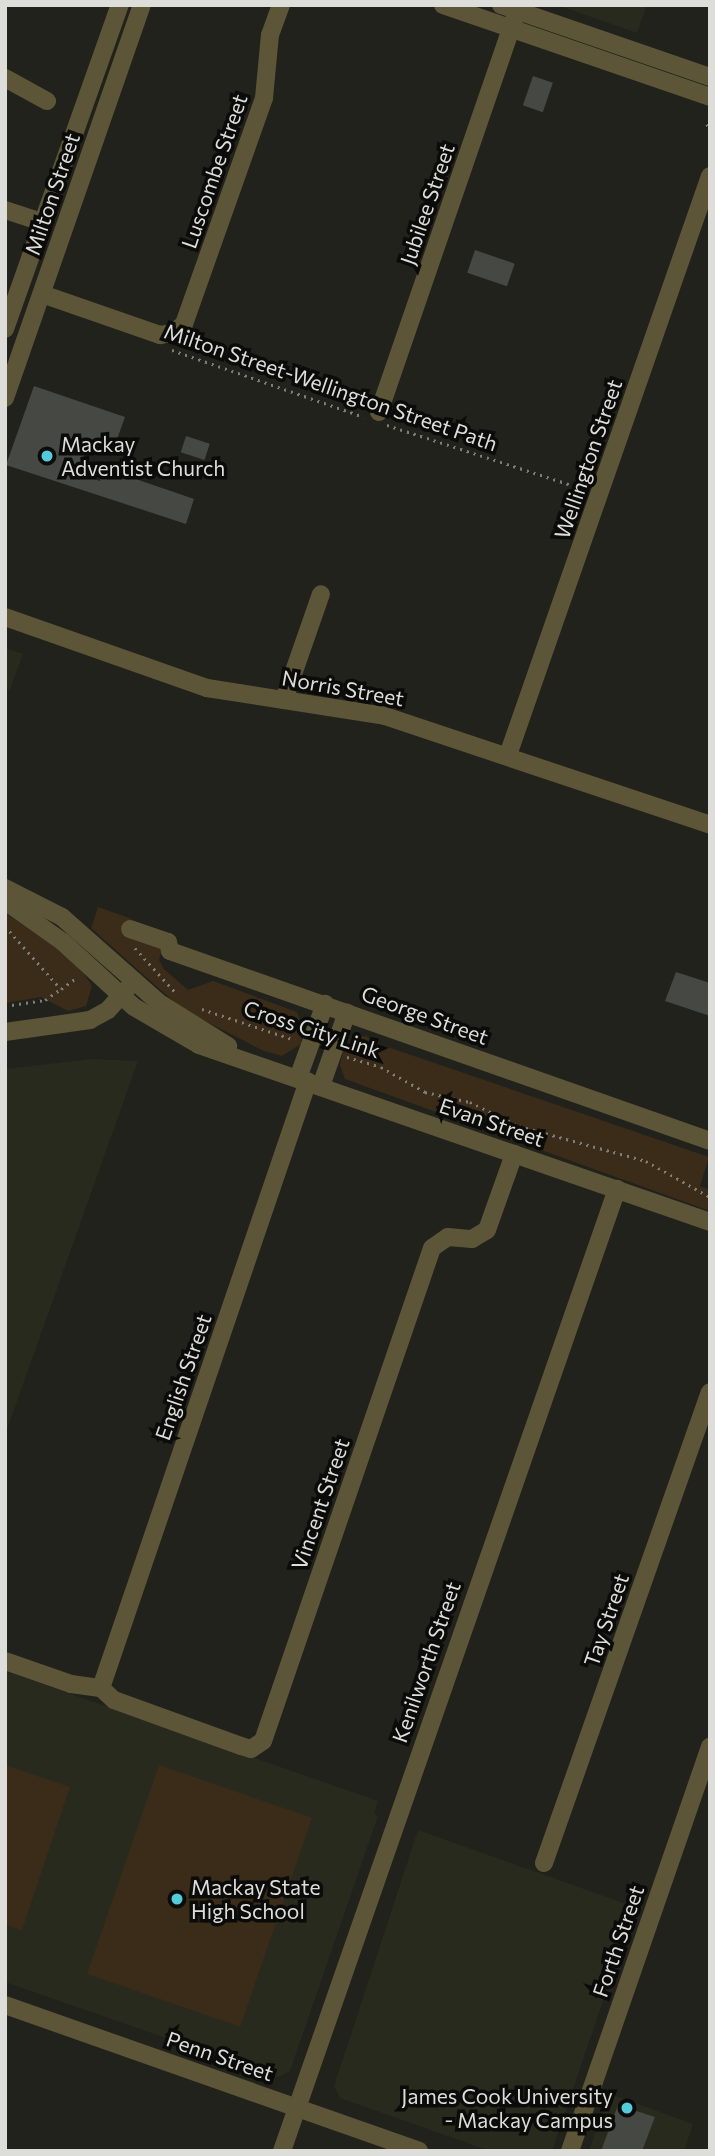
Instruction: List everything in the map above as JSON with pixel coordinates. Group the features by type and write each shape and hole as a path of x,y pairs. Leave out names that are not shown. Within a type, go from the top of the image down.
{"street":[{"name":"Milton Street","path":"5,329 120,5"},
{"name":"Milton Street","path":"6,396 142,5"},
{"name":"Luscombe Street","path":"42,294 160,334 179,328 190,309 264,98 270,36 281,5"},
{"path":"443,5 480,18 510,15 710,77"},
{"path":"461,5 480,18"},
{"path":"510,15 710,97"},
{"name":"Jubilee Street","path":"379,412 510,15"},
{"path":"5,78 47,101"},
{"name":"Wellington Street","path":"508,755 710,176"},
{"path":"5,210 41,222"},
{"path":"284,700 321,594"},
{"name":"Norris Street","path":"5,617 206,688 385,716 508,755 710,825"},
{"path":"5,888 61,917 134,982 90,1020 5,1032"},
{"path":"5,901 63,942 121,996"},
{"name":"George Street","path":"130,937 167,942 170,951 710,1141"},
{"name":"Evan Street","path":"134,982 181,1018 259,1064"},
{"name":"Evan Street","path":"121,996 199,1045 710,1222"},
{"path":"309,1082 310,1044 325,1004"},
{"path":"309,1082 333,1052 347,1012"},
{"name":"English Street","path":"101,1688 309,1082"},
{"name":"Vincent Street","path":"101,1688 114,1700 251,1749 263,1741 429,1253 442,1239 472,1239 487,1230 514,1154"},
{"name":"Kenilworth Street","path":"282,2151 617,1189"},
{"name":"Tay Street","path":"544,1863 710,1392"},
{"path":"5,1661 71,1684 101,1688"},
{"name":"Forth Street","path":"570,2151 710,1747"},
{"name":"Penn Street","path":"5,2005 419,2151"}],"path":[{"path":"707,124 710,130"},
{"name":"Milton Street-Wellington Street Path","path":"164,348 600,494"},
{"path":"130,937 184,998"},
{"path":"5,1006 46,1000 61,989"},
{"name":"Cross City Link","path":"195,1005 310,1044"},
{"name":"Cross City Link","path":"333,1052 381,1067 425,1092 470,1102 519,1126 636,1157 710,1196"}],"shaded area":[{"path":"557,5 647,5 637,33"},
{"path":"5,648 23,654 10,690 5,688"},
{"path":"98,907 132,919 127,934 162,948 159,960 164,969 188,990 213,981 297,1012 303,1029 301,1044 282,1056 264,1051 182,1009 91,928"},
{"path":"5,913 63,952 85,975 92,986 86,1006 68,1011 41,997 5,1003"},
{"path":"366,1036 379,1044 709,1157 700,1186 710,1190 710,1211 345,1079 340,1065 343,1051 354,1037"},
{"path":"91,1059 138,1061 5,1435 5,1069"},
{"name":"Mackay State High School","path":"5,1671 378,1801 374,1814 378,1816 290,2071 278,2077 5,1982"},
{"path":"5,1765 70,1787 22,1930 5,1925"},
{"path":"159,1765 312,1818 240,2027 87,1974"},
{"path":"418,1830 635,1907 552,2151 490,2151 340,2098 334,2086"},
{"name":"James Cook University - Mackay Campus","path":"608,2093 693,2124 684,2151 589,2151"}],"building":[{"path":"533,76 553,83 543,112 523,105"},
{"path":"475,250 515,264 507,286 467,273"},
{"path":"34,386 125,417 114,448 89,440 78,473 100,481 107,462 130,470 127,476 194,499 186,524 6,465"},
{"path":"186,436 210,444 205,460 181,452"},
{"path":"676,972 710,983 710,1016 665,1001"},
{"path":"618,2105 655,2117 642,2151 601,2151"}],"place":[{"name":"Mackay Adventist Church","path":"47,456"},
{"name":"Mackay State High School","path":"177,1899"},
{"name":"James Cook University - Mackay Campus","path":"627,2108"}]}
